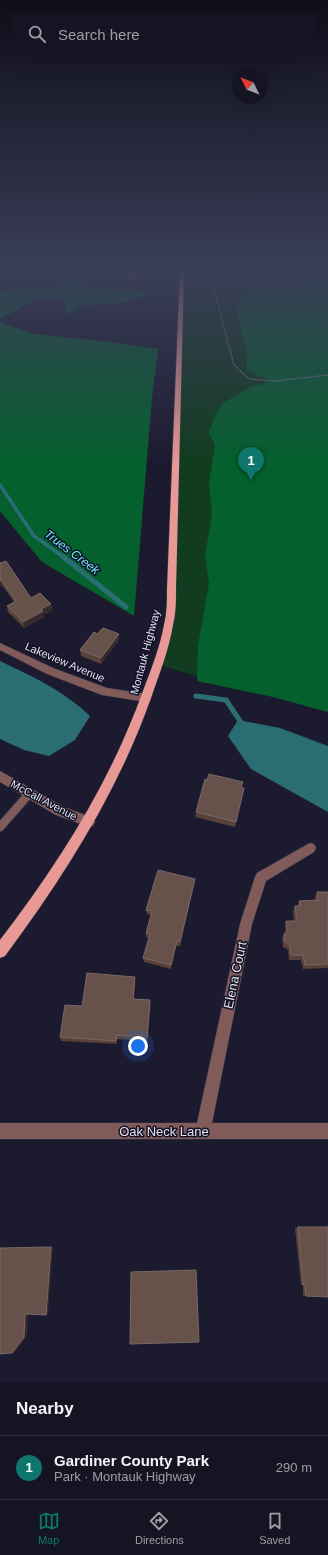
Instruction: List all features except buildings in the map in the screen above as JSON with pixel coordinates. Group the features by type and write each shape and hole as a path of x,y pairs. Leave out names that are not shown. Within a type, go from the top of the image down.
{"main road":[{"name":"Montauk Highway","path":"0,951 47,889 89,822 127,747 146,698 170,618 180,336"}],"street":[{"name":"Lakeview Avenue","path":"0,646 50,670 106,692 146,698"},
{"name":"McCall Avenue","path":"0,776 60,811 89,822"},
{"name":"Elena Court","path":"203,1130 246,924 261,877 310,848"},
{"name":"Oak Neck Lane","path":"0,1132 203,1130 328,1131"}],"lane":[{"path":"0,827 29,794"}],"path":[{"path":"226,336 234,365 249,379 276,381 328,375"}],"shaded area":[{"path":"180,336 328,336 328,669 196,676 157,664 170,614"},
{"path":"0,661 58,691 90,716 75,740 49,756 24,750 0,739"},
{"path":"238,720 280,728 328,746 328,812 251,769 228,736"}],"green space":[{"path":"0,336 49,336 158,349 152,398 134,616 42,562 0,511"},
{"path":"243,336 328,336 328,712 273,697 197,681 198,646 209,583 205,556 212,514 209,483 215,445 209,433 215,415 223,403 252,386 263,384 270,380 247,371 247,349"}],"waterway":[{"name":"Trues Creek","path":"0,485 34,536 62,556"},
{"name":"Trues Creek","path":"61,555 126,607"},
{"name":"Trues Creek","path":"196,696 226,700 242,724"}],"place":[{"name":"Gardiner County Park","path":"251,480"}]}
